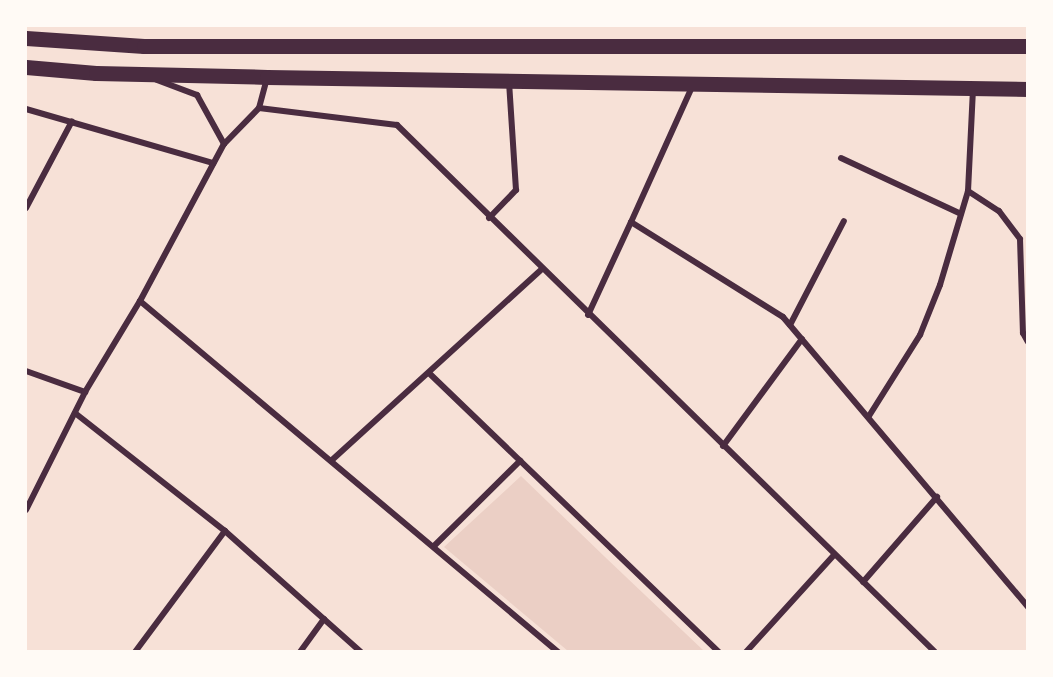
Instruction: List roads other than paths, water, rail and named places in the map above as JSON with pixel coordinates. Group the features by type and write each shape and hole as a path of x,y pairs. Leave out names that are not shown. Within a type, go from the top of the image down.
{"highway":[{"path":"26,39 144,46 1028,46"},
{"path":"26,67 143,74 692,87 1028,89"}],"street":[{"path":"143,74 197,95 224,144"},
{"path":"26,510 85,392 140,301 224,144 259,108 267,77"},
{"path":"489,218 516,190 509,82"},
{"path":"588,315 692,87"},
{"path":"869,416 920,335 940,285 968,191 973,89"},
{"path":"259,108 397,125 541,270 934,651"},
{"path":"26,109 213,163"},
{"path":"26,208 72,122"},
{"path":"841,158 961,214"},
{"path":"968,191 999,211 1020,239 1023,333 1028,342"},
{"path":"790,325 844,221"},
{"path":"631,222 790,325 938,496 1028,607"},
{"path":"332,460 430,374 541,270"},
{"path":"140,301 435,545 558,651"},
{"path":"723,446 802,339"},
{"path":"26,371 85,392"},
{"path":"430,374 719,651"},
{"path":"75,413 225,531 361,651"},
{"path":"435,545 520,461"},
{"path":"863,582 938,496"},
{"path":"135,651 225,531"},
{"path":"746,651 834,555"},
{"path":"300,651 324,619"}]}
